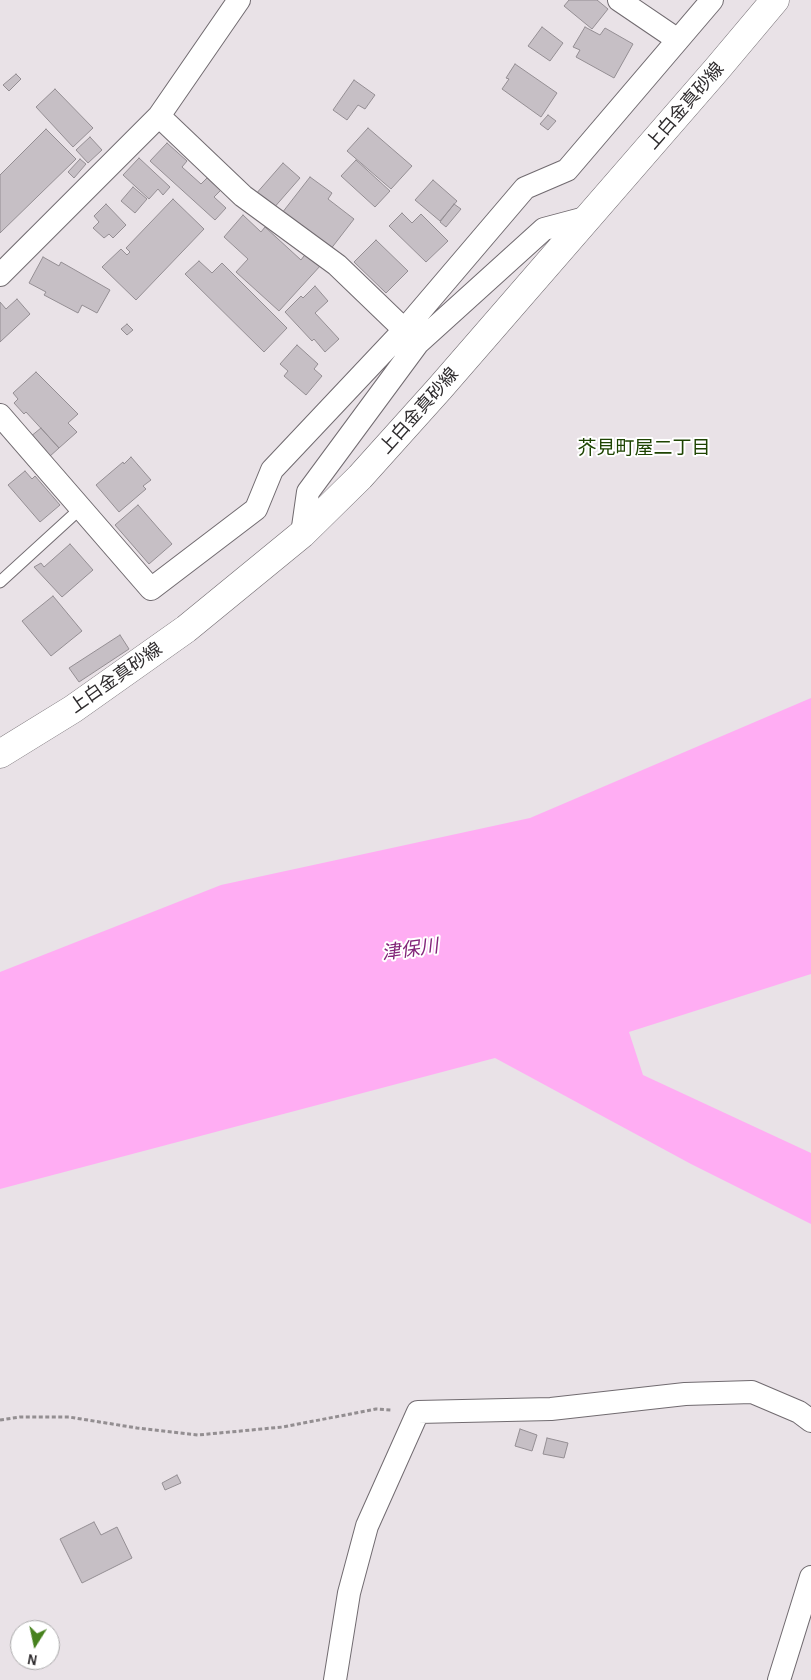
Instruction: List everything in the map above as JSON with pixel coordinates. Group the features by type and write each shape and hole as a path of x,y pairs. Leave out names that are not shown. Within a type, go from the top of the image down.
{"main road":[{"name":"上白金真砂線","path":"0,754 73,709 178,634 302,534 360,477 446,381 775,0"}],"street":[{"path":"0,275 158,116 239,0"},
{"path":"618,0 678,40"},
{"path":"302,534 308,492 411,336 525,188 566,170 712,0"},
{"path":"158,116 243,196 337,265 411,336"},
{"path":"0,415 151,589 256,510 272,470 411,336 544,229 589,217"},
{"path":"335,1680 349,1593 367,1526 418,1412 551,1409 685,1394 752,1392 799,1412 811,1421"},
{"path":"779,1680 811,1577"}],"lane":[{"path":"0,582 81,508"}],"path":[{"path":"0,1420 20,1417 69,1417 198,1435 283,1427 376,1409 418,1412"}],"water":[{"name":"津保川","path":"811,698 811,974 629,1032 643,1075 811,1153 811,1224 691,1164 495,1058 0,1189 0,972 221,885 530,818"}],"building":[{"path":"569,0 597,0 608,9 592,29 564,6"},
{"path":"542,27 563,43 550,61 528,46"},
{"path":"585,27 600,35 605,28 633,44 614,78 576,57 580,50 573,47"},
{"path":"515,64 557,93 541,117 502,89 509,79 506,78"},
{"path":"16,74 21,79 9,91 3,85"},
{"path":"354,80 375,95 365,109 358,105 347,120 333,110"},
{"path":"55,89 93,128 73,147 36,107"},
{"path":"548,115 556,121 548,130 540,124"},
{"path":"368,128 412,166 391,189 347,151"},
{"path":"46,129 76,159 0,233 0,175"},
{"path":"90,137 102,150 88,163 76,150"},
{"path":"167,143 187,161 182,167 201,184 207,178 221,190 214,197 226,208 215,220 150,161"},
{"path":"139,158 170,187 163,195 158,189 149,199 123,175"},
{"path":"80,159 86,164 74,178 68,172"},
{"path":"356,160 390,191 375,207 341,176"},
{"path":"283,163 300,178 272,210 255,195"},
{"path":"310,177 332,193 328,199 354,219 330,250 282,213"},
{"path":"433,180 457,201 440,221 415,200"},
{"path":"133,187 147,199 135,213 121,201"},
{"path":"173,199 204,229 136,300 102,267 121,249 127,255 130,252 126,248"},
{"path":"106,204 126,225 113,238 109,234 104,238 93,228 99,222 94,216"},
{"path":"454,204 461,209 446,227 440,222"},
{"path":"402,213 412,223 421,214 448,241 426,262 389,226"},
{"path":"243,215 261,232 265,227 301,260 307,252 321,265 279,311 236,272 248,259 224,237"},
{"path":"376,240 408,271 386,293 354,262"},
{"path":"43,257 59,266 61,262 110,290 97,313 82,305 78,313 44,295 46,292 29,283"},
{"path":"199,261 212,273 222,263 287,328 264,352 185,274"},
{"path":"315,286 328,301 315,313 339,339 325,352 285,312 301,296 303,298"},
{"path":"17,299 30,314 0,342 0,302 6,309"},
{"path":"127,324 133,330 127,335 121,329"},
{"path":"297,345 318,364 314,369 322,376 306,395 284,376 288,371 280,364"},
{"path":"36,372 78,414 68,423 77,432 59,448 26,412 24,414 14,403 18,399 13,393"},
{"path":"41,428 59,448 49,457 30,437"},
{"path":"131,457 151,480 143,486 146,489 119,512 96,485"},
{"path":"25,471 32,479 35,476 60,505 40,522 8,485"},
{"path":"138,505 172,544 149,564 115,525"},
{"path":"70,544 93,570 62,597 34,567 41,563 44,567"},
{"path":"53,596 82,631 51,656 22,621"},
{"path":"120,635 129,649 79,682 69,668"},
{"path":"520,1429 537,1435 532,1451 515,1446"},
{"path":"547,1438 568,1443 564,1458 543,1454"},
{"path":"177,1475 181,1483 165,1490 162,1483"},
{"path":"94,1522 101,1535 117,1527 132,1558 82,1583 60,1539"}],"district":[{"name":"芥見町屋二丁目","path":"644,448"}]}
